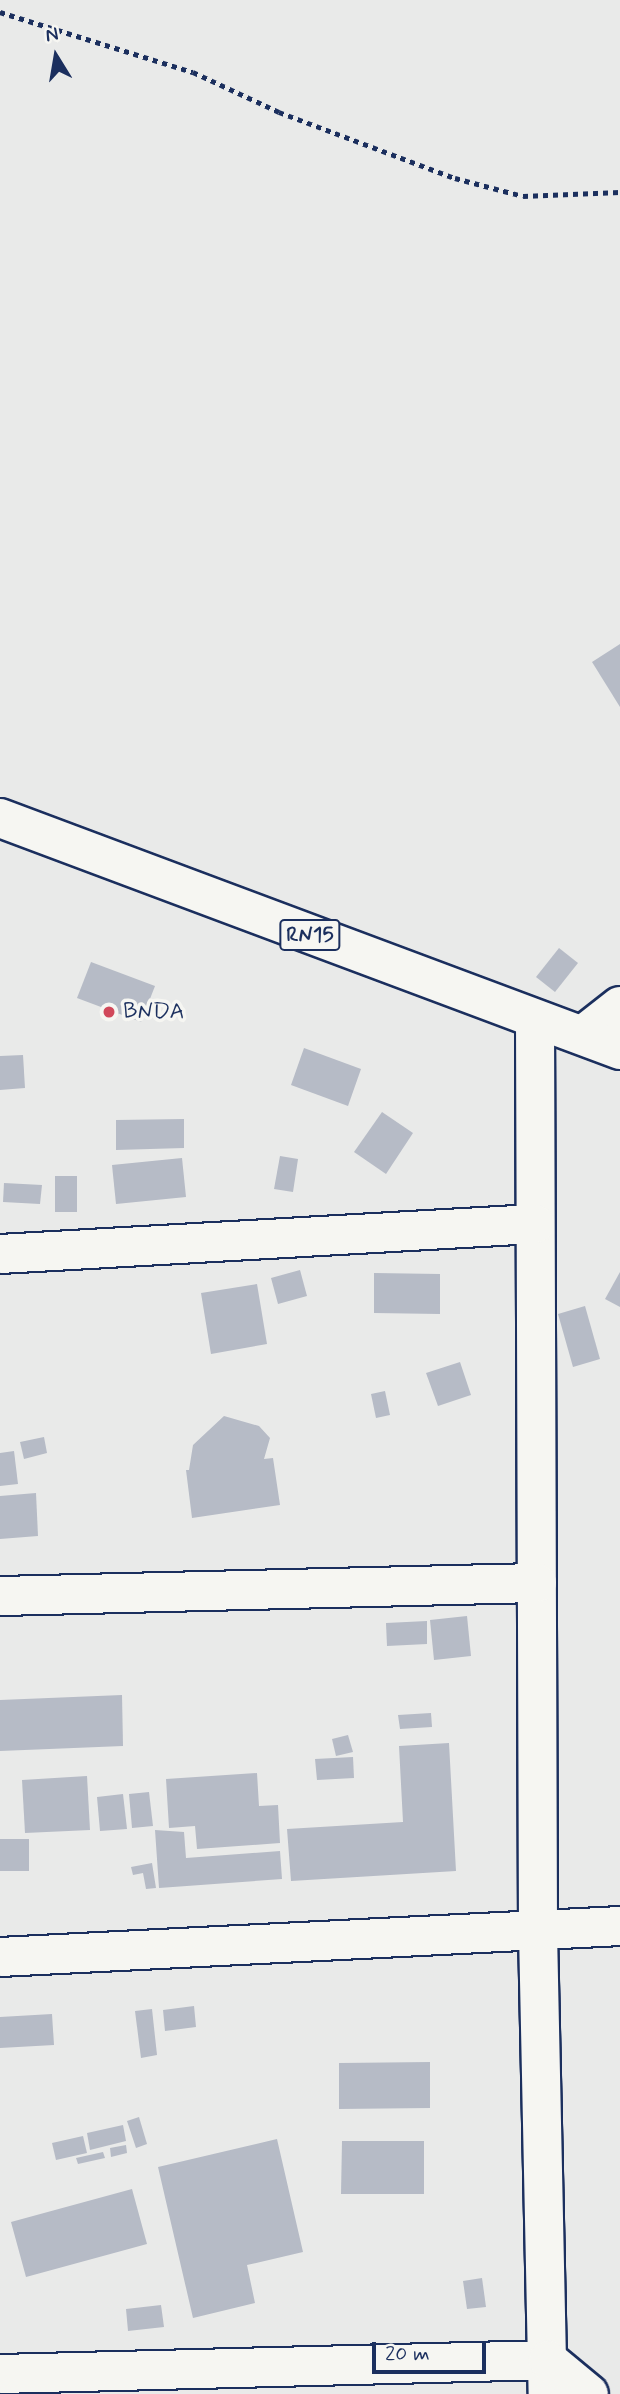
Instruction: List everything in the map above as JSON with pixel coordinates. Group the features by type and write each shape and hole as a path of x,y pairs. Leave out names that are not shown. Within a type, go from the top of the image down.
{"street":[{"name":"RN15","path":"0,818 620,1050"},
{"path":"583,1035 620,1006"},
{"path":"535,1020 538,1932 548,2377"},
{"path":"0,1254 535,1224"},
{"path":"0,1596 537,1583"},
{"path":"0,1957 620,1926"},
{"path":"0,2374 548,2377 589,2394"}],"path":[{"path":"0,12 193,72 279,112 455,178 523,196 620,192"}],"building":[{"path":"620,644 620,707 592,662"},
{"path":"559,948 578,963 555,992 536,977"},
{"path":"91,962 155,986 141,1022 77,998"},
{"path":"304,1048 361,1069 348,1106 291,1085"},
{"path":"23,1055 25,1088 0,1090 0,1056"},
{"path":"382,1112 413,1133 386,1174 354,1152"},
{"path":"184,1119 184,1148 116,1150 116,1120"},
{"path":"280,1156 298,1159 293,1192 274,1189"},
{"path":"182,1158 186,1197 116,1204 112,1165"},
{"path":"55,1176 77,1176 77,1212 55,1212"},
{"path":"4,1183 42,1185 40,1204 3,1202"},
{"path":"300,1270 307,1296 278,1304 271,1278"},
{"path":"620,1272 620,1307 605,1299"},
{"path":"374,1273 440,1274 440,1314 374,1313"},
{"path":"257,1284 267,1344 211,1354 201,1293"},
{"path":"585,1306 600,1359 573,1367 558,1314"},
{"path":"460,1362 471,1395 438,1406 426,1373"},
{"path":"385,1391 390,1415 376,1418 371,1394"},
{"path":"224,1416 259,1426 270,1438 264,1459 273,1458 280,1505 192,1518 186,1470 189,1470 193,1445"},
{"path":"44,1437 47,1453 24,1459 20,1442"},
{"path":"14,1451 18,1484 0,1486 0,1453"},
{"path":"36,1493 38,1536 0,1539 0,1496"},
{"path":"467,1616 471,1656 434,1660 430,1620"},
{"path":"427,1621 427,1644 387,1646 386,1623"},
{"path":"122,1695 123,1746 0,1751 0,1700"},
{"path":"431,1713 432,1727 400,1729 398,1715"},
{"path":"348,1735 353,1752 336,1756 332,1739"},
{"path":"449,1743 456,1871 291,1881 287,1829 403,1822 399,1746"},
{"path":"353,1757 354,1778 317,1780 315,1759"},
{"path":"257,1773 259,1806 278,1805 280,1843 197,1849 195,1826 169,1828 166,1779"},
{"path":"87,1776 90,1830 25,1833 22,1780"},
{"path":"149,1792 153,1826 132,1828 129,1794"},
{"path":"123,1794 127,1829 100,1831 97,1797"},
{"path":"155,1830 184,1832 186,1858 280,1851 282,1879 159,1888"},
{"path":"0,1839 29,1839 29,1871 0,1871"},
{"path":"152,1863 156,1888 146,1889 143,1873 133,1875 131,1867"},
{"path":"194,2006 196,2027 165,2031 163,2010"},
{"path":"152,2009 157,2055 141,2058 135,2011"},
{"path":"52,2014 54,2045 0,2048 0,2017"},
{"path":"430,2062 430,2108 339,2109 339,2063"},
{"path":"139,2117 147,2144 136,2148 127,2121"},
{"path":"123,2125 126,2141 90,2150 87,2133"},
{"path":"83,2136 87,2153 56,2160 52,2143"},
{"path":"277,2139 303,2252 247,2265 255,2303 193,2318 158,2167"},
{"path":"342,2141 424,2141 424,2194 341,2194"},
{"path":"126,2145 127,2153 111,2157 110,2148"},
{"path":"103,2152 105,2158 78,2164 76,2158"},
{"path":"132,2189 147,2244 26,2277 11,2222"},
{"path":"482,2278 486,2307 467,2309 463,2281"},
{"path":"161,2305 164,2327 128,2331 126,2309"}],"place":[{"name":"BNDA","path":"109,1012"}]}
